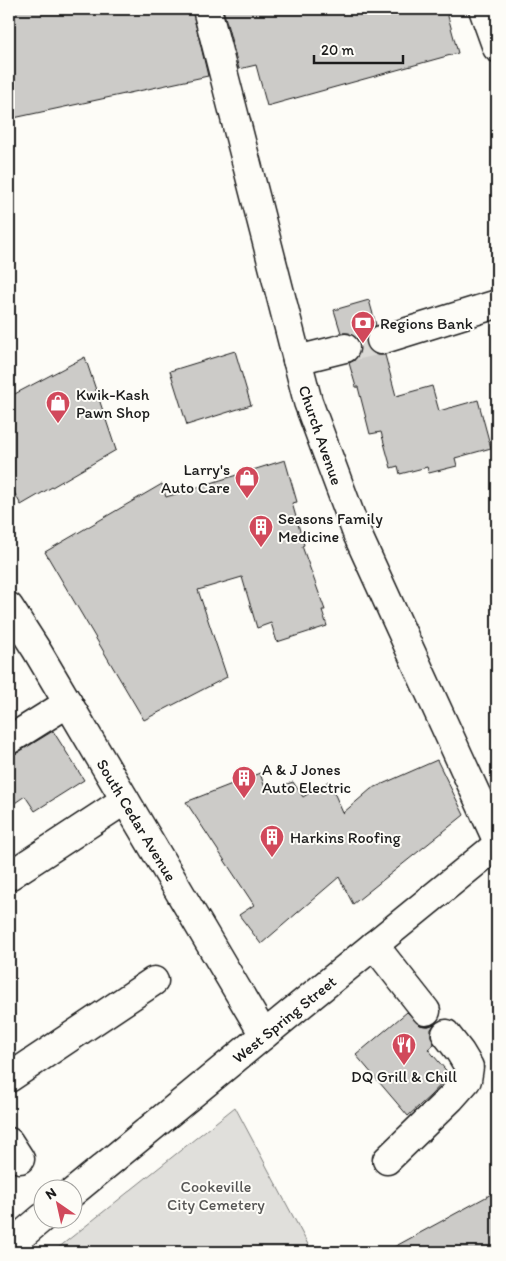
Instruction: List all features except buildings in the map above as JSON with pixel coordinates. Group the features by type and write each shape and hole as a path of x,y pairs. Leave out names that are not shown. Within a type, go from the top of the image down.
{"street":[{"name":"Church Avenue","path":"207,9 308,402 358,536 497,840"},
{"path":"483,9 497,48"},
{"path":"381,340 497,304"},
{"path":"297,360 345,348"},
{"name":"South Cedar Avenue","path":"9,607 68,703 264,1035"},
{"path":"9,740 68,703"},
{"path":"9,876 125,800"},
{"name":"West Spring Street","path":"82,1185 497,845"},
{"path":"374,945 426,1011"},
{"path":"9,1078 154,981"},
{"path":"387,1160 467,1080 469,1067 446,1034"},
{"path":"9,1246 32,1226"}],"green space":[{"name":"Cookeville City Cemetery","path":"235,1107 312,1252 53,1252"}],"tunnel":[{"path":"345,348 381,340"}],"place":[{"name":"Regions Bank","path":"363,344"},
{"name":"Kwik-Kash Pawn Shop","path":"58,424"},
{"name":"Larry's Auto Care","path":"247,499"},
{"name":"Seasons Family Medicine","path":"261,548"},
{"name":"A & J Jones Auto Electric","path":"244,799"},
{"name":"Harkins Roofing","path":"272,858"},
{"name":"DQ Grill & Chill","path":"404,1066"}]}
